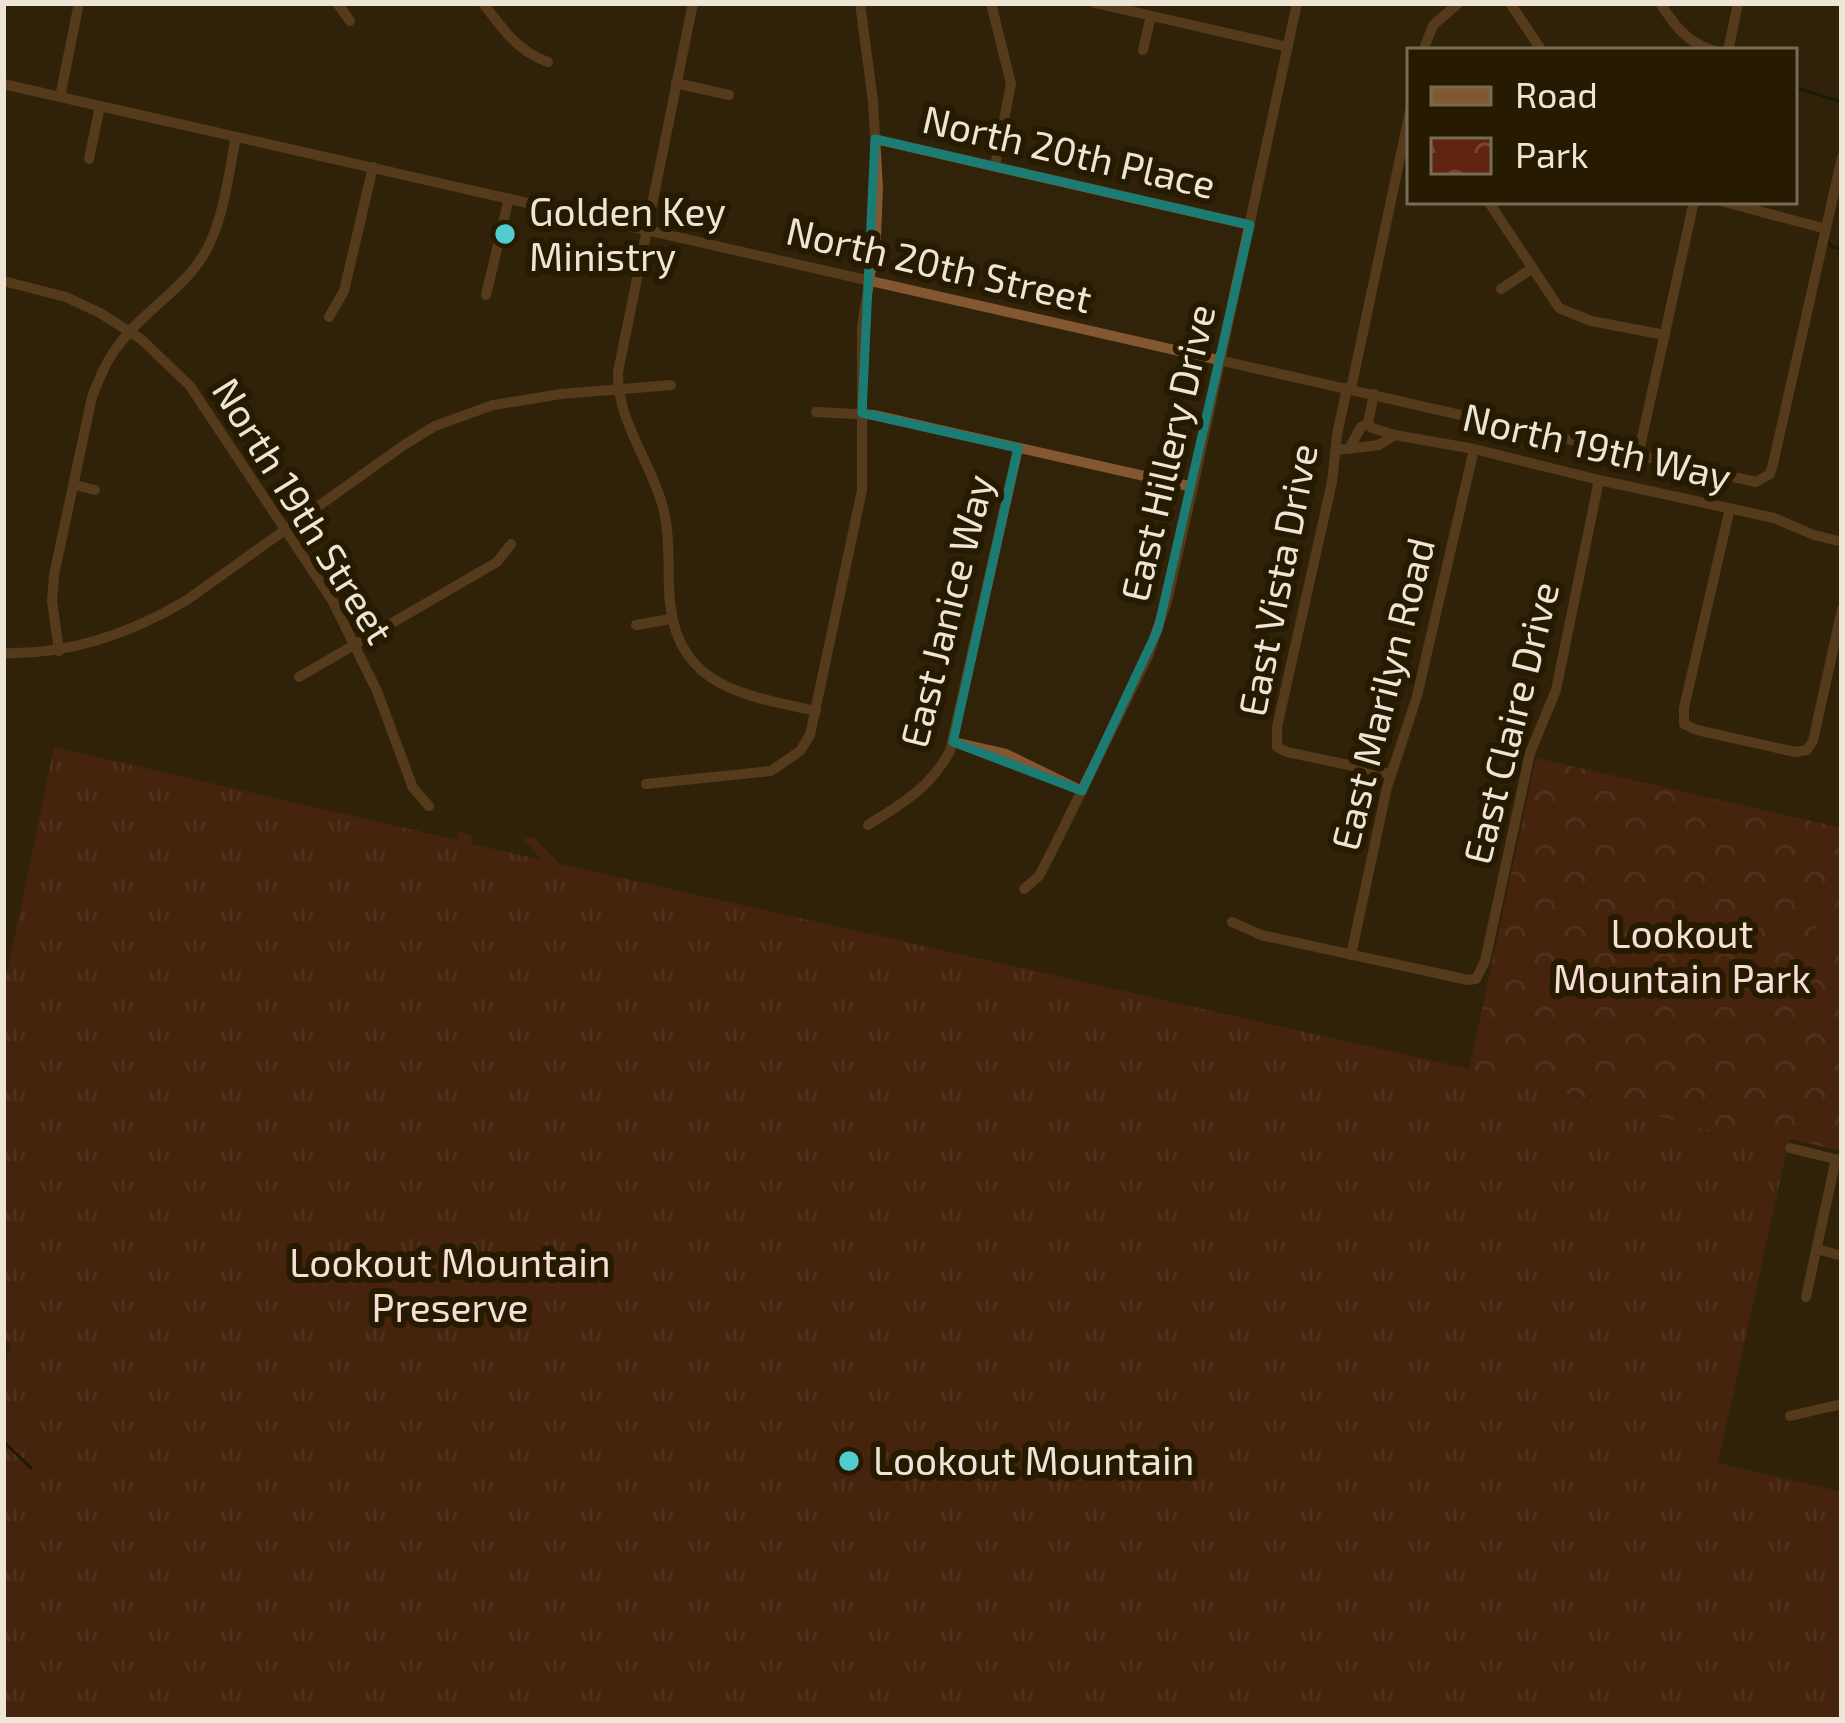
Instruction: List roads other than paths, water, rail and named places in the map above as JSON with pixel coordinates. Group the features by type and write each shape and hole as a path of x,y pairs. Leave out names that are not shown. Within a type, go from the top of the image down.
{"street":[{"path":"60,97 79,3"},
{"path":"337,3 350,21"},
{"path":"483,3 504,32 548,62"},
{"path":"693,3 617,390 661,499 671,619 680,644 715,682 749,696 816,711"},
{"path":"646,784 771,771 800,751 810,735 859,508 862,470 862,327 876,237 878,188 860,3"},
{"path":"991,3 1011,84 995,166"},
{"path":"1095,3 1288,47"},
{"name":"East Hillery Drive","path":"1024,889 1039,876 1154,643 1193,487 1297,3"},
{"path":"1424,48 1433,25 1459,3"},
{"path":"1510,3 1540,48"},
{"path":"1660,3 1679,32 1707,48"},
{"path":"1729,48 1738,3"},
{"path":"1143,50 1151,16"},
{"path":"676,83 729,95"},
{"name":"North 20th Street","path":"3,84 1744,481 1764,479 1773,464 1826,229"},
{"path":"89,158 100,106"},
{"name":"East Vista Drive","path":"1391,774 1287,752 1277,747 1277,727 1344,449 1340,424 1407,135"},
{"path":"59,651 52,602 54,575 92,397 102,371 131,331 202,256 217,224 236,137"},
{"name":"North 20th Place","path":"875,139 1250,225"},
{"path":"1732,204 1826,229 1842,157"},
{"path":"328,317 344,291 373,167"},
{"path":"486,295 508,198"},
{"path":"1491,204 1559,308 1591,321 1665,335"},
{"path":"1638,456 1693,204"},
{"path":"1501,289 1533,268"},
{"name":"North 19th Street","path":"3,281 81,303 131,331 190,386 286,529 356,645 413,788 429,806"},
{"path":"3,653 59,651 128,632 159,617 404,445 466,413 561,394 671,386"},
{"name":"East Vista Drive","path":"1344,449 1363,428 1374,394"},
{"path":"816,412 862,413 1193,487"},
{"name":"East Vista Drive","path":"1340,424 1395,435"},
{"name":"North 19th Way","path":"1344,449 1379,445 1395,435 1474,449 1774,518 1842,542"},
{"name":"East Janice Way","path":"868,825 919,792 934,777 953,742 1018,448"},
{"name":"East Marilyn Road","path":"1351,955 1391,774 1417,696 1474,449"},
{"name":"East Claire Drive","path":"1351,955 1477,980 1530,754 1556,690 1599,480"},
{"path":"74,485 95,490"},
{"path":"1730,508 1684,724 1796,752 1807,750 1813,741 1842,609"},
{"path":"298,677 497,562 511,544"},
{"path":"636,625 671,619"},
{"path":"953,742 1006,754 1082,791"},
{"path":"1232,922 1261,935 1351,955"},
{"path":"1790,1148 1839,1160 1806,1297"},
{"path":"1817,1249 1842,1256"},
{"path":"1790,1416 1842,1404"}],"waterway":[{"path":"1797,88 1842,102"},
{"path":"1828,242 1842,249"},
{"path":"3,1441 31,1468"}],"place":[{"name":"Golden Key Ministry","path":"505,234"},
{"name":"Lookout Mountain","path":"849,1461"}],"park label":[{"name":"Lookout Mountain Park","path":"1682,956"},
{"name":"Lookout Mountain Preserve","path":"450,1286"}]}
